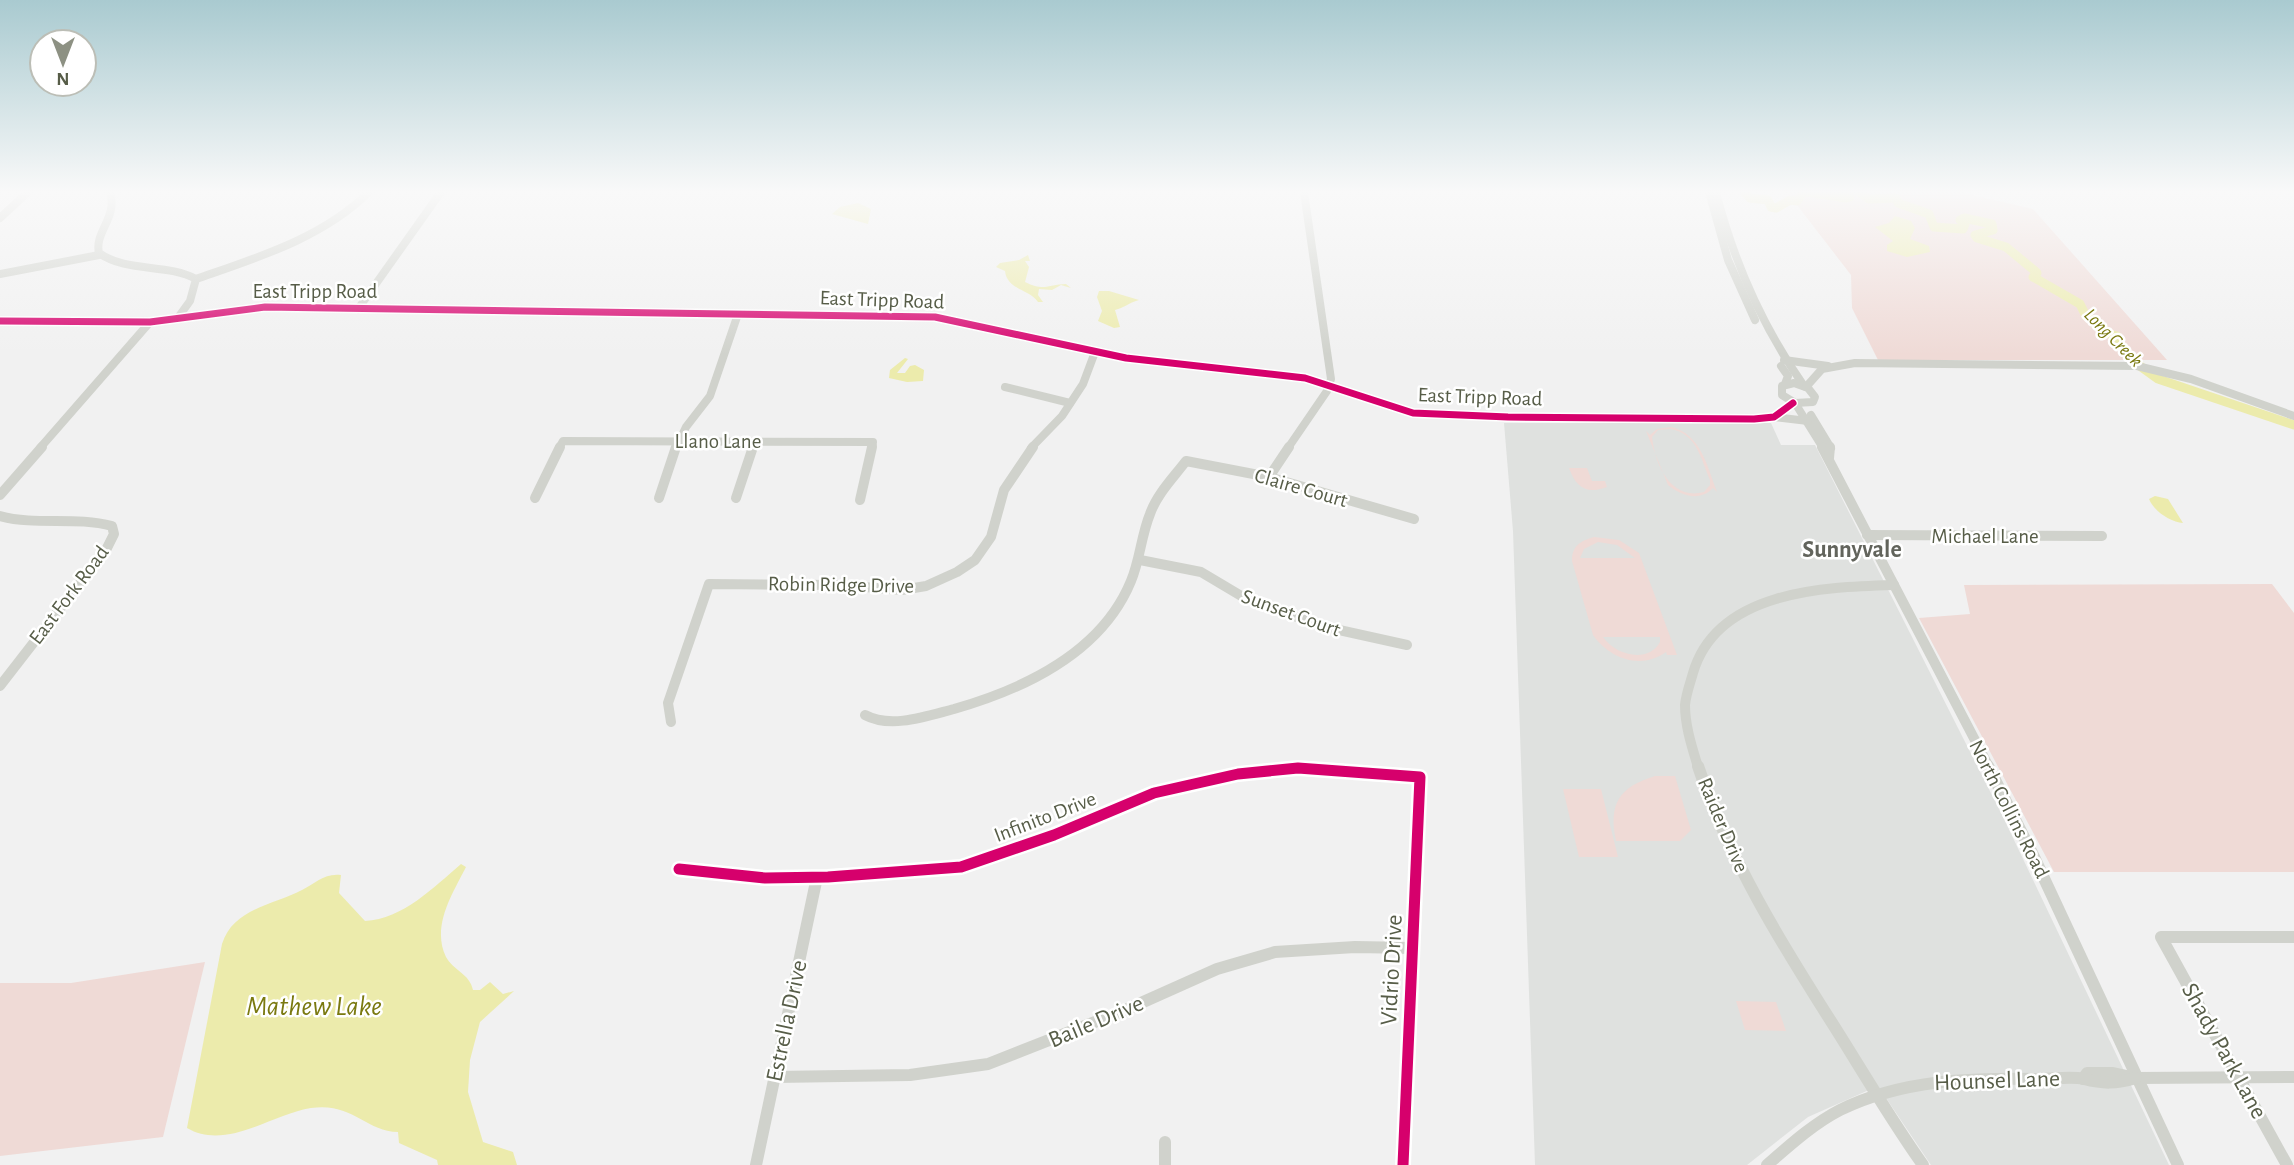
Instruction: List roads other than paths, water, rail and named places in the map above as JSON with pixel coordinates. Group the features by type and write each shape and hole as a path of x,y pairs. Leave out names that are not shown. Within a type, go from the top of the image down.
{"street":[{"path":"97,246 99,255"},
{"path":"195,279 280,246"},
{"path":"358,309 402,246"},
{"path":"1269,477 1331,379 1312,246"},
{"path":"1728,246 1748,299 1788,376 1773,410 1765,417 1754,419"},
{"path":"0,274 99,255 111,260 185,273 195,279"},
{"path":"177,319 190,301 195,279"},
{"name":"East Tripp Road","path":"0,321 150,322 255,308 935,317 1095,352 1280,374 1329,385 1387,406 1428,415 1754,419 1774,417 1808,421"},
{"path":"659,498 678,441 686,426 710,396 741,314"},
{"path":"0,495 150,322"},
{"path":"1762,328 1814,400 1810,404 1794,403 1774,417"},
{"name":"Robin Ridge Drive","path":"671,722 668,703 709,584 839,585 902,590 926,586 957,572 975,560 991,537 1004,490 1030,450 1062,416 1083,384 1095,352"},
{"path":"1783,359 1832,366 1866,363 2132,366 2155,369 2229,391 2294,416"},
{"path":"1782,388 1808,389 1832,366"},
{"path":"1005,387 1070,403"},
{"name":"North Collins Road","path":"1782,388 1808,421 1829,458 2035,859 2178,1165"},
{"name":"North Collins Road","path":"1810,404 1811,415 1831,448 1829,458"},
{"name":"Llano Lane","path":"535,498 562,441 873,442 860,500"},
{"path":"736,498 755,442"},
{"name":"Claire Court","path":"1140,560 1150,512 1186,461 1269,477 1414,519"},
{"name":"East Fork Road","path":"0,516 23,520 92,521 112,526 114,534 107,548 0,686"},
{"name":"Michael Lane","path":"1867,535 2102,536"},
{"path":"864,715 869,719 886,720 934,715 974,704 1020,686 1066,660 1101,628 1126,594 1140,560"},
{"name":"Sunset Court","path":"1140,560 1201,572 1243,597 1321,626 1407,645"},
{"name":"Raider Drive","path":"1894,585 1815,588 1751,608 1717,632 1703,649 1694,668 1686,699 1690,738 1704,783 1751,890 1875,1094 1923,1165"},
{"name":"Infinito Drive","path":"679,869 765,878 961,867 1054,835 1154,793 1238,774 1298,768 1420,777"},
{"name":"Vidrio Drive","path":"1402,1165 1420,777"},
{"name":"Estrella Drive","path":"756,1165 817,877"},
{"name":"Shady Park Lane","path":"2287,1165 2161,937 2294,937"},
{"name":"Baile Drive","path":"775,1077 910,1075 988,1064 1098,1021 1217,968 1275,952 1355,947 1412,948"},
{"name":"Hounsel Lane","path":"1766,1165 1824,1117 1875,1094 1929,1082 1967,1078 2083,1079 2091,1084 2118,1083 2136,1078 2294,1077"},
{"path":"1165,1142 1165,1165"}],"water":[{"path":"1887,246 1929,246 1930,252 1907,257 1887,251"},
{"path":"1028,255 1030,261 1025,261 1029,267 1025,282 1042,287 1066,284 1071,288 1061,285 1052,290 1039,289 1038,295 1043,302 1038,302 1030,294 1014,286 1005,271 996,267 1000,263 1019,260"},
{"path":"1099,291 1109,291 1139,300 1115,310 1120,327 1114,328 1098,321 1102,311 1097,297"},
{"path":"905,358 908,359 897,373 905,373 910,366 915,365 924,370 923,381 907,382 889,378 890,370"},
{"path":"2155,496 2168,499 2183,523 2173,521 2159,512 2149,499"},
{"name":"Mathew Lake","path":"461,864 466,867 442,922 442,945 446,957 465,976 473,990 480,990 490,982 503,994 514,991 480,1022 470,1060 468,1092 483,1142 513,1152 517,1165 438,1165 437,1160 399,1143 398,1132 376,1127 348,1113 325,1107 296,1112 233,1133 202,1134 187,1128 222,944 235,922 256,909 302,890 325,877 335,875 341,875 339,893 365,921 379,919 405,908 429,892"}],"waterway":[{"name":"Long Creek","path":"2004,246 2037,273 2033,277 2080,304 2086,316 2103,327 2105,333 2117,336 2117,342 2133,361 2158,379 2294,425"}],"district":[{"name":"Sunnyvale","path":"1852,550"}]}
